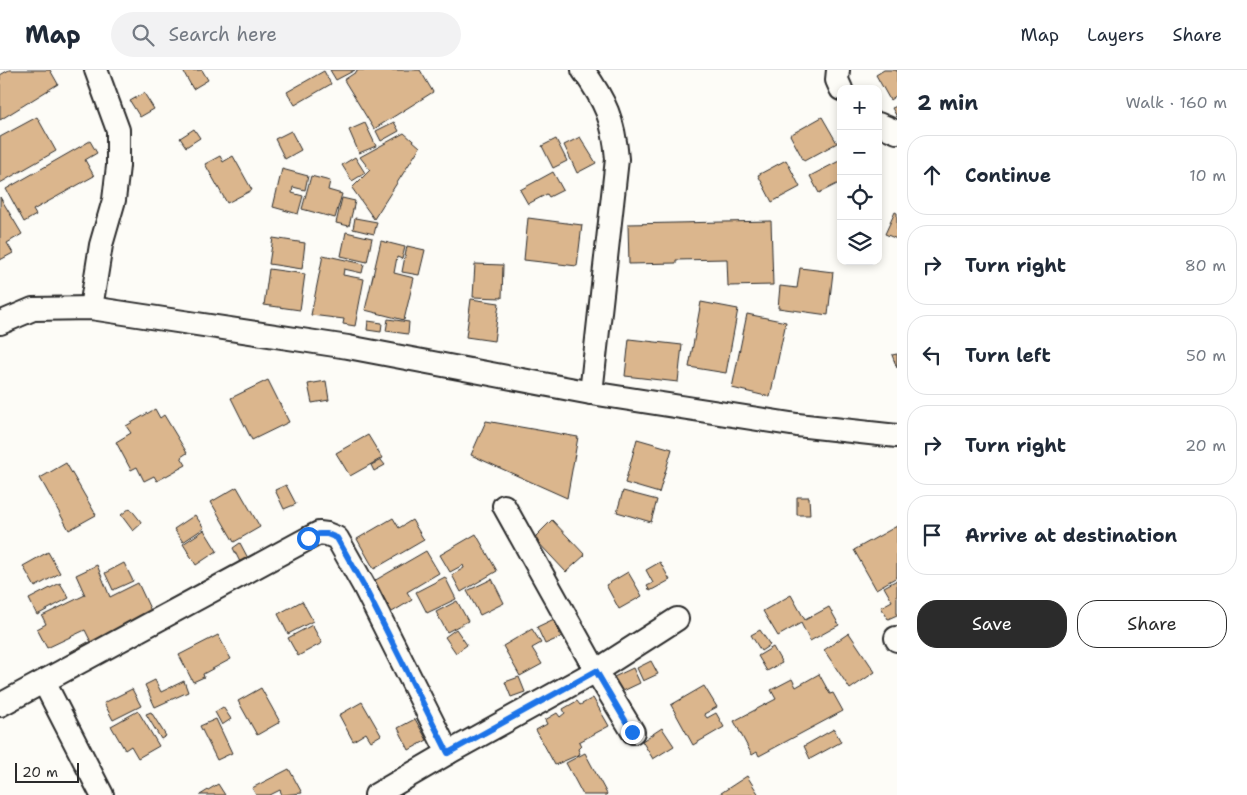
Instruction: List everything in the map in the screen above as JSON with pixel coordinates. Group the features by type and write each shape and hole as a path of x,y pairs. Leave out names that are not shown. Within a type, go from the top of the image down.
{"street":[{"path":"91,308 101,245 114,200 118,166 118,130 96,70"},
{"path":"583,70 599,93 615,131 618,159 591,393"},
{"path":"838,70 837,80 839,85"},
{"path":"882,126 897,132"},
{"path":"0,323 33,309 91,308 348,347 591,393 797,426 897,436"},
{"path":"504,506 632,732"},
{"path":"0,705 308,538 319,534 327,534 337,538 364,586 448,753"},
{"path":"376,795 596,671 677,619"},
{"path":"44,682 102,795"}],"building":[{"path":"9,70 50,70 58,84 0,120 0,75"},
{"path":"202,70 208,80 193,89 183,71"},
{"path":"330,70 355,70 336,80"},
{"path":"359,70 420,70 433,92 374,129 344,80"},
{"path":"884,70 897,70 897,95 890,100 876,75"},
{"path":"324,71 331,84 295,105 287,92"},
{"path":"144,93 154,109 140,117 130,101"},
{"path":"897,106 897,117 892,108"},
{"path":"37,117 56,151 0,183 0,137"},
{"path":"822,117 837,143 804,161 790,135"},
{"path":"394,122 399,131 381,141 376,131"},
{"path":"365,123 376,146 359,153 349,130"},
{"path":"194,129 200,138 186,147 180,138"},
{"path":"291,131 301,150 285,159 275,139"},
{"path":"404,133 420,147 374,219 352,188 370,170 360,157"},
{"path":"580,137 596,163 577,173 564,145"},
{"path":"556,139 567,161 553,168 542,146"},
{"path":"90,141 97,153 85,160 94,176 33,210 36,215 24,222 6,189"},
{"path":"220,156 223,162 233,156 252,190 227,203 205,164"},
{"path":"355,157 365,173 352,181 342,165"},
{"path":"786,160 800,187 772,202 758,175"},
{"path":"837,162 837,184 819,193 810,176"},
{"path":"282,169 308,176 305,190 293,187 292,193 303,196 298,214 273,207"},
{"path":"553,172 563,190 549,197 547,194 528,204 520,190"},
{"path":"311,176 330,181 328,190 342,194 335,218 302,209"},
{"path":"0,197 22,234 7,243 13,253 0,260"},
{"path":"342,198 355,201 349,226 336,223"},
{"path":"895,212 897,213 897,239 885,234"},
{"path":"355,218 377,222 374,234 353,229"},
{"path":"528,218 582,225 577,266 524,260"},
{"path":"771,221 773,285 728,286 727,259 676,260 676,263 629,264 628,224"},
{"path":"346,232 372,238 367,262 341,256"},
{"path":"273,238 305,243 302,269 269,264"},
{"path":"381,241 405,247 402,259 397,257 394,273 414,278 404,320 365,310"},
{"path":"407,246 425,250 419,275 402,272"},
{"path":"323,255 364,264 362,273 344,269 343,275 364,279 355,326 343,324 344,319 311,315"},
{"path":"475,264 503,265 502,298 473,297"},
{"path":"800,268 833,272 828,315 778,308 780,286 797,288"},
{"path":"269,269 305,274 300,310 264,305"},
{"path":"471,299 499,303 494,341 466,337"},
{"path":"701,302 738,309 726,373 689,367"},
{"path":"747,314 786,322 770,397 732,388"},
{"path":"388,319 409,322 408,334 386,331"},
{"path":"368,321 382,323 381,332 367,330"},
{"path":"629,339 682,345 678,382 625,376"},
{"path":"897,354 897,368 892,355"},
{"path":"268,380 289,422 252,440 231,398"},
{"path":"326,381 329,400 312,403 308,384"},
{"path":"155,409 160,418 164,415 187,453 181,457 186,465 157,481 154,476 144,481 137,467 131,470 116,442 131,433 126,426"},
{"path":"486,421 578,437 567,498 471,455"},
{"path":"368,435 382,458 350,476 336,453"},
{"path":"637,439 672,449 659,493 625,483"},
{"path":"381,460 385,465 374,471 371,465"},
{"path":"66,463 96,515 69,530 40,478"},
{"path":"286,485 296,504 284,509 275,490"},
{"path":"237,487 260,527 234,542 211,502"},
{"path":"623,491 657,500 651,522 617,512"},
{"path":"797,497 809,497 810,515 797,515"},
{"path":"130,508 142,523 133,531 121,515"},
{"path":"195,515 204,528 183,542 174,529"},
{"path":"393,518 399,528 412,520 424,540 374,569 357,539"},
{"path":"552,520 585,555 566,572 534,538"},
{"path":"897,526 897,577 876,589 854,550"},
{"path":"204,530 217,551 196,565 183,544"},
{"path":"476,534 497,571 461,592 452,575 464,568 463,565 450,572 440,555"},
{"path":"240,543 249,560 241,564 233,548"},
{"path":"426,551 439,573 407,592 412,600 392,612 374,581"},
{"path":"48,552 60,573 35,587 23,566"},
{"path":"660,562 670,580 650,591 647,586 653,583 646,570"},
{"path":"124,563 133,581 113,590 105,573"},
{"path":"97,565 110,597 138,583 152,613 91,642 85,630 47,648 37,629 46,624 42,616 85,595 76,575"},
{"path":"628,572 642,596 619,609 606,585"},
{"path":"445,577 456,599 427,613 416,592"},
{"path":"492,579 504,603 480,615 467,591"},
{"path":"897,580 897,615 888,619 881,607 892,601 884,587"},
{"path":"60,583 69,598 37,615 29,599"},
{"path":"791,595 805,620 829,607 839,625 810,641 801,623 778,636 763,611"},
{"path":"302,601 313,621 288,634 278,614"},
{"path":"457,601 468,621 447,632 436,612"},
{"path":"554,619 561,637 545,644 537,627"},
{"path":"312,625 322,643 298,656 288,638"},
{"path":"456,629 467,645 456,653 445,637"},
{"path":"532,629 541,643 532,648 542,664 520,676 503,646"},
{"path":"760,630 770,645 761,651 751,635"},
{"path":"849,633 875,672 850,689 824,650"},
{"path":"218,635 231,659 203,674 204,677 193,682 179,655"},
{"path":"88,642 94,653 75,663 70,652"},
{"path":"773,647 782,663 767,671 758,656"},
{"path":"651,661 658,674 643,681 637,668"},
{"path":"633,668 640,683 621,692 614,677"},
{"path":"819,674 830,694 833,693 843,711 759,756 757,752 752,755 734,721 776,699 771,690 792,679 796,687"},
{"path":"519,677 525,692 511,697 505,682"},
{"path":"155,680 161,692 184,681 188,692 155,707 145,685"},
{"path":"704,686 717,707 704,714 707,718 716,713 724,727 693,745 671,705"},
{"path":"261,688 280,722 257,735 238,701"},
{"path":"132,689 141,706 113,720 104,703"},
{"path":"593,698 609,726 579,742 581,746 578,749 580,754 555,765 536,730 547,724 545,720 557,713 560,717 565,713 563,709 577,701 580,705"},
{"path":"362,702 381,735 371,741 366,733 353,741 339,715"},
{"path":"223,707 231,719 222,725 215,712"},
{"path":"138,711 159,746 138,758 131,746 125,750 111,726"},
{"path":"151,712 166,736 161,739 146,714"},
{"path":"216,719 232,753 217,760 200,726"},
{"path":"415,719 427,740 409,750 398,728"},
{"path":"662,728 674,746 653,759 642,741"},
{"path":"834,729 841,742 810,759 804,746"},
{"path":"585,753 606,795 583,795 566,763"},
{"path":"289,769 302,793 282,795 280,790 270,795 256,795 252,788"},
{"path":"747,776 759,795 718,795"},
{"path":"218,784 225,795 200,795"}],"route":[{"path":"308,538 319,534 327,534 337,538 364,586 448,753 596,671 632,732"}]}
